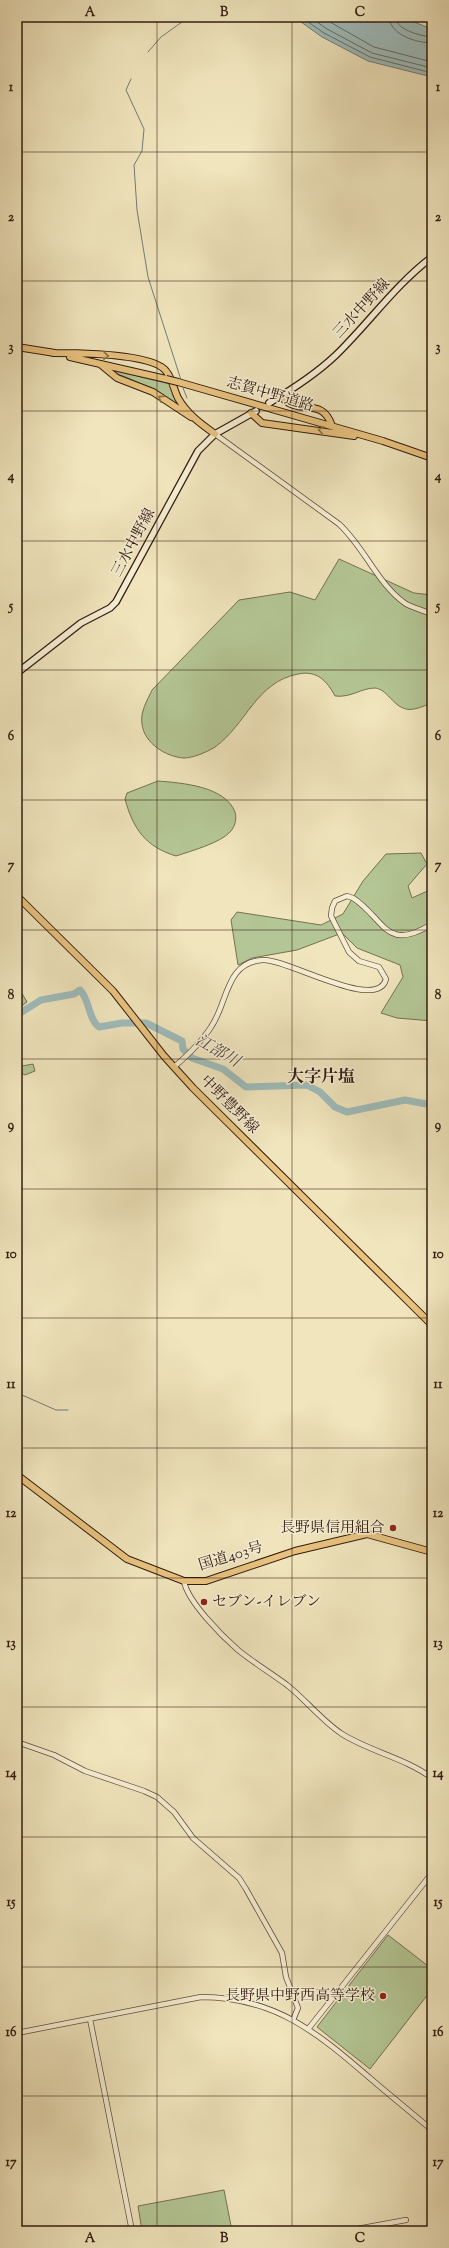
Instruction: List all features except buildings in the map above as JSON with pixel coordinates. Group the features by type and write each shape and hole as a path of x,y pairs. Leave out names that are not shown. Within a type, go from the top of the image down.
{"main road":[{"name":"三水中野線","path":"269,403 318,371 337,354 413,271 432,257"},
{"path":"17,347 99,363 117,378 153,392 215,434"},
{"path":"53,353 120,357 153,361 166,370 181,403 194,419"},
{"name":"志賀中野道路","path":"99,363 178,382 332,426 431,458"},
{"path":"281,396 289,404 322,410 329,417 332,426"},
{"name":"三水中野線","path":"17,673 82,623 110,608 116,602 198,451 215,434 253,412"},
{"path":"253,412 259,421 267,424 373,438"},
{"name":"中野豊野線","path":"17,896 107,985 174,1067 360,1255 432,1324"},
{"name":"国道403号","path":"17,1475 127,1559 184,1581 206,1581 295,1551 367,1534 432,1552"}],"street":[{"path":"215,434 339,524 355,540 385,584 397,597 408,605 432,614"},
{"path":"174,1067 192,1052 212,1026 233,977 242,968 253,961 274,960 329,981 364,991 375,991 382,987 386,979 380,967 359,961 346,946 331,913 335,901 347,896 359,902 387,931 398,935 413,934 432,924"},
{"path":"184,1581 185,1586 199,1608 230,1642 288,1686 335,1728 350,1738 419,1769 432,1778"},
{"path":"17,1742 54,1754 92,1774 144,1791 157,1797 174,1812 193,1838 239,1878 246,1889 282,1953 286,1977 298,2008 293,2020"},
{"path":"309,2028 432,1874"},
{"path":"17,2033 200,1997 218,1997 262,2006 309,2028 432,2130"},
{"path":"90,2019 132,2231"},
{"path":"346,2231 406,2220"}],"green space":[{"path":"110,369 170,384 174,396 184,411 156,390 111,371"},
{"path":"339,559 414,593 432,595 432,703 416,709 402,708 380,689 375,688 370,688 346,696 335,696 325,681 316,675 305,673 284,679 272,686 252,705 226,738 208,751 192,757 184,758 163,752 151,743 144,731 142,715 152,690 239,600 290,592 315,600"},
{"path":"158,781 190,785 213,791 222,796 230,803 236,815 236,820 232,830 219,840 176,856 156,848 137,828 128,810 125,799 127,793"},
{"path":"421,853 427,864 408,886 412,898 432,889 432,1021 397,1018 381,1013 403,977 400,965 357,948 342,933 297,950 252,958 238,965 231,920 237,912 321,925 343,914 363,881 386,854"},
{"path":"17,985 27,1002 17,1009"},
{"path":"18,1061 22,1066 33,1064 35,1071 25,1075 19,1072"},
{"path":"388,1935 432,1969 432,1989 370,2069 317,2027"},
{"path":"224,2190 232,2231 142,2231 138,2206"}],"water":[{"path":"294,17 401,17 432,29 432,77 368,61 322,37"}],"waterway":[{"path":"148,52 161,37 189,17"},
{"path":"131,79 126,90 144,129 142,151 134,165 137,210 148,277 181,380"},
{"path":"183,388 187,398"},
{"name":"江部川","path":"17,1015 41,1000 74,994 80,990 86,999 95,1024 99,1027 122,1023 146,1023 182,1041 183,1049 192,1058 223,1069 246,1087 307,1085 320,1092 335,1107 347,1112 405,1100 432,1105"},
{"path":"17,1395 22,1395 56,1410 68,1410"}],"place":[{"name":"長野県信用組合","path":"393,1528"},
{"name":"セブン-イレブン","path":"204,1602"},
{"name":"長野県中野西高等学校","path":"383,1996"}],"district":[{"name":"大字片塩","path":"321,1078"}]}
